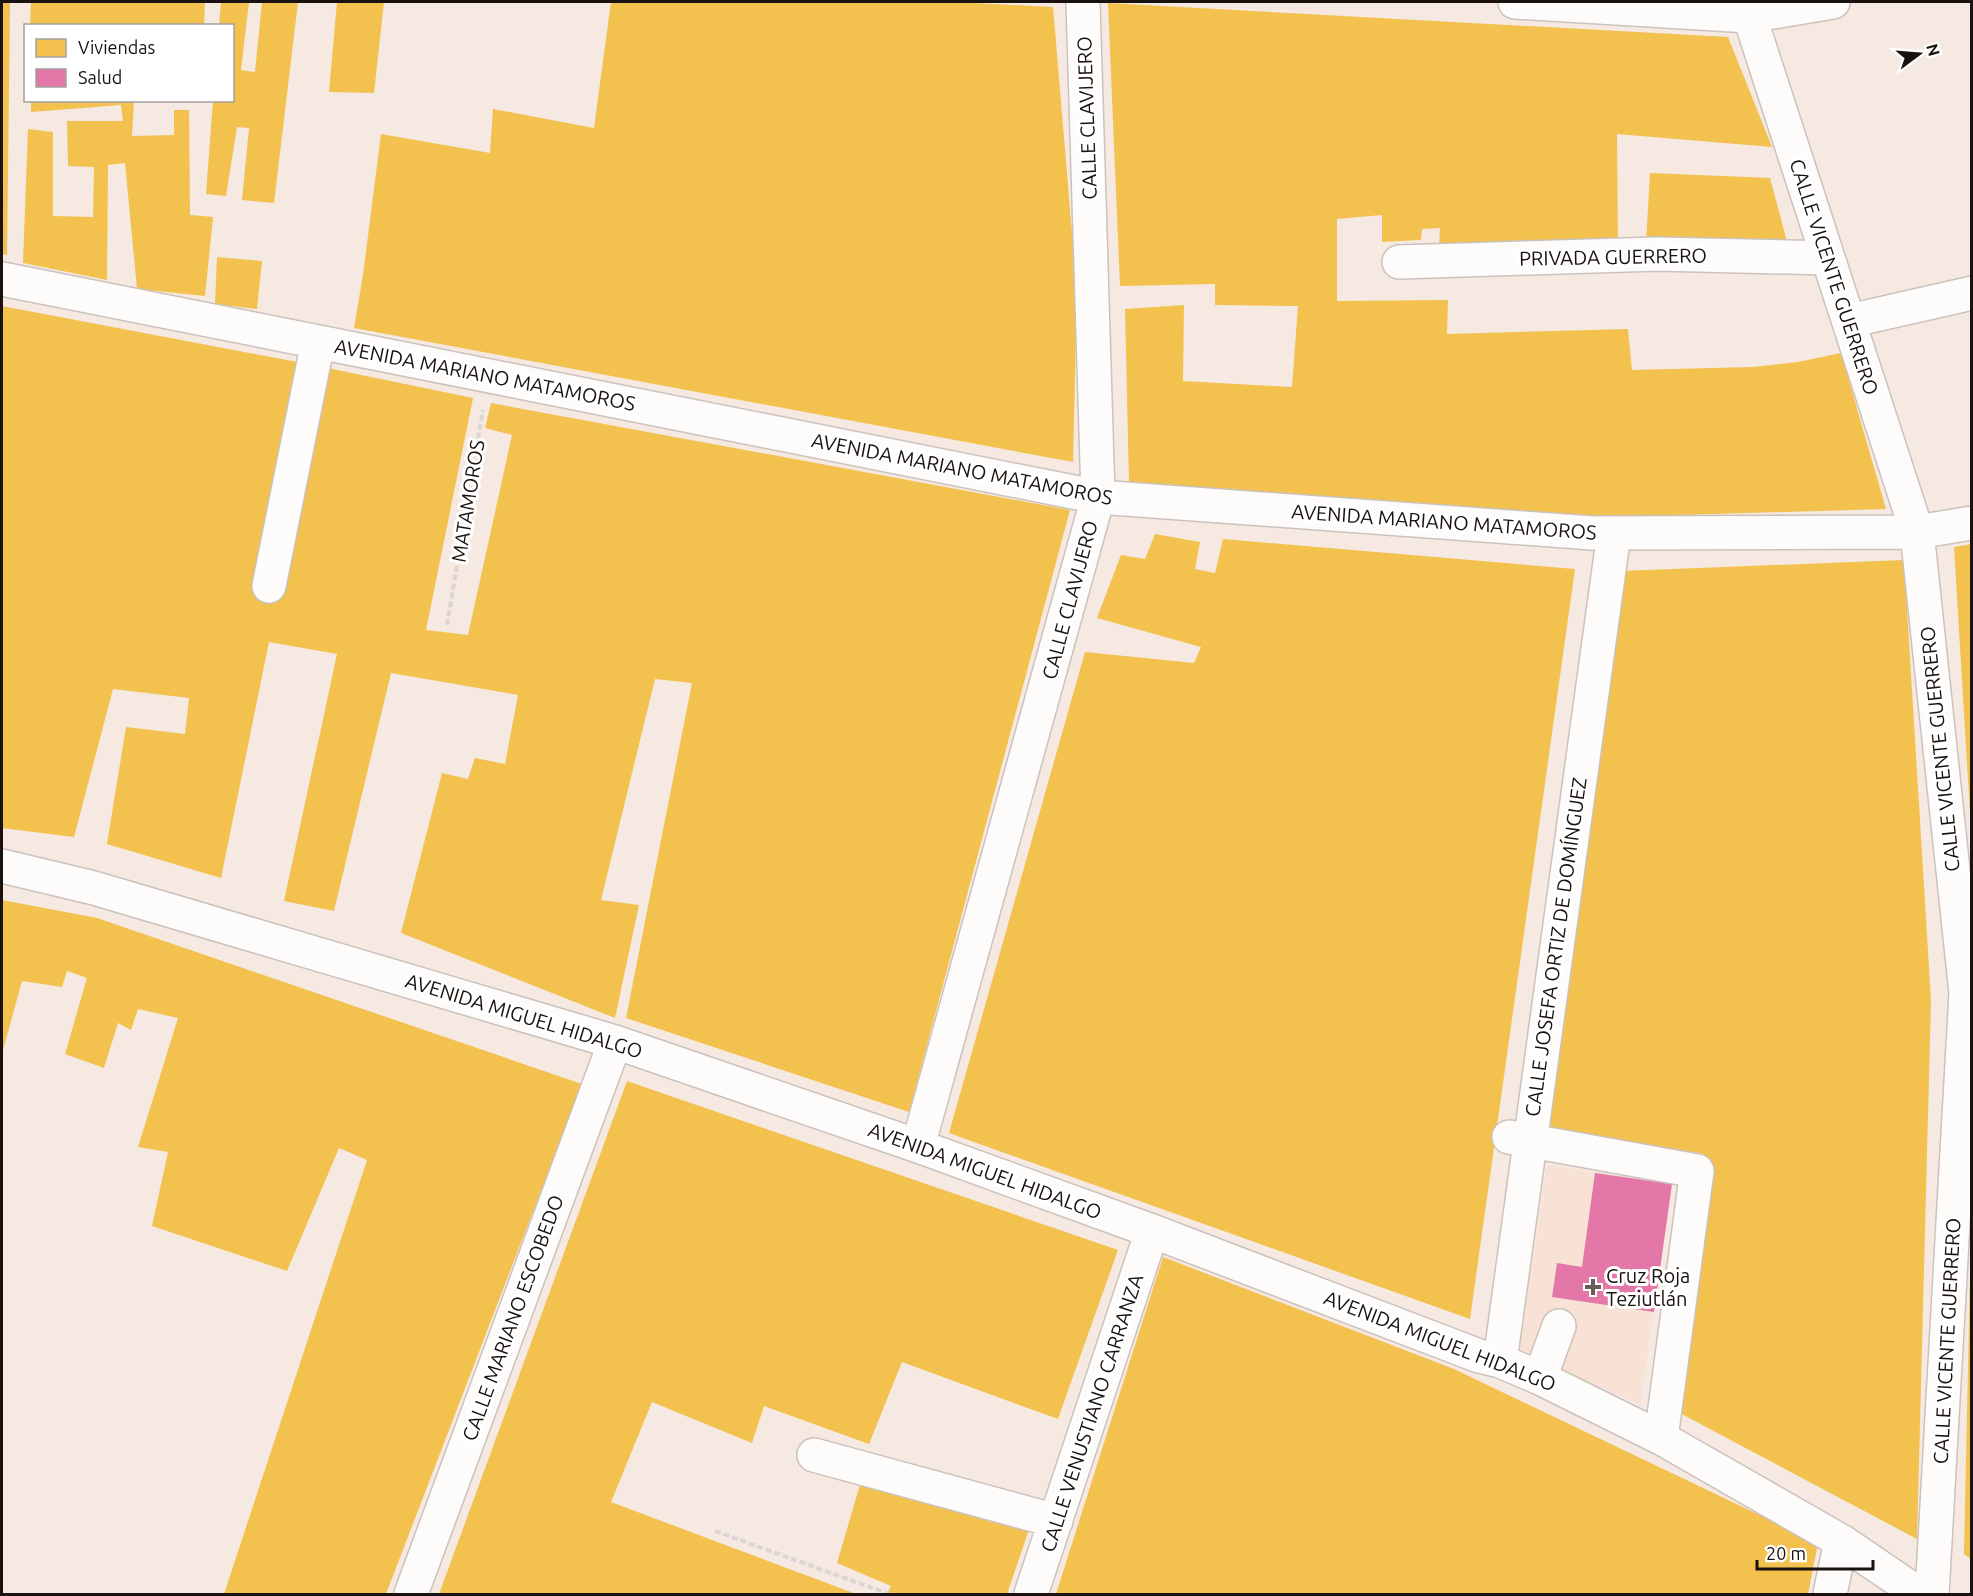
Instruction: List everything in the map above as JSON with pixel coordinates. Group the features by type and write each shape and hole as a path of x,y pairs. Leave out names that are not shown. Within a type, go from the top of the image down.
{"street":[{"name":"CALLE CLAVIJERO","path":"918,1146 1098,497 1083,2"},
{"path":"1515,2 1747,9 1833,2"},
{"name":"CALLE VICENTE GUERRERO","path":"1747,9 1917,532 1969,993 1932,1594"},
{"name":"PRIVADA GUERRERO","path":"1399,262 1657,254 1828,258"},
{"name":"AVENIDA MARIANO MATAMOROS","path":"2,279 1098,497 1603,533 1917,532 1971,523"},
{"path":"1849,321 1971,293"},
{"path":"269,586 318,342"},
{"name":"CALLE JOSEFA ORTIZ DE DOMÍNGUEZ","path":"1490,1358 1603,533"},
{"name":"AVENIDA MIGUEL HIDALGO","path":"2,866 94,888 615,1042 918,1146 1490,1358 1540,1378 1657,1436 1841,1541 1919,1594"},
{"name":"CALLE MARIANO ESCOBEDO","path":"411,1594 615,1042"},
{"path":"1519,1146 1692,1175 1657,1436"},
{"name":"CALLE VENUSTIANO CARRANZA","path":"1031,1594 1152,1231"},
{"path":"1540,1378 1559,1326"},
{"path":"814,1455 1056,1521"},
{"path":"1830,1594 1841,1541"}],"path":[{"name":"MATAMOROS","path":"447,625 488,377"},
{"path":"715,1531 889,1594"}],"shaded area":[{"name":"Cruz Roja Teziutlán","path":"1547,1165 1672,1184 1640,1405 1519,1351"}],"building: Viviendas":[{"path":"2,2 10,2 7,255 2,254"},
{"path":"31,2 205,2 204,24 30,24"},
{"path":"221,2 249,2 241,70 255,72 262,2 298,2 274,203 242,200 249,128 237,127 226,196 206,194 213,102 234,102 234,24 219,24"},
{"path":"337,2 384,2 374,93 329,92"},
{"path":"611,2 955,2 1053,7 1077,292 1073,462 354,328 381,134 490,153 493,109 594,128"},
{"path":"1108,3 1728,37 1772,147 1617,134 1618,245 1439,252 1440,228 1422,229 1421,240 1382,242 1382,215 1337,219 1337,301 1448,300 1447,334 1628,329 1632,370 1753,367 1798,362 1841,353 1886,509 1579,518 1129,483 1125,309 1184,305 1183,381 1292,387 1298,306 1215,305 1215,284 1120,286"},
{"path":"31,102 134,102 132,136 174,135 174,110 189,110 190,215 213,217 205,296 137,289 125,163 108,165 107,280 23,263 28,129 53,132 53,216 93,217 94,167 68,166 67,121 123,121 121,105 31,112"},
{"path":"1650,173 1770,178 1788,245 1646,243"},
{"path":"217,257 262,261 257,309 215,304"},
{"path":"2,306 473,398 426,630 468,635 512,435 485,428 491,403 1070,510 909,1112 626,1018 692,683 655,679 601,900 639,905 615,1018 401,933 442,773 468,779 475,758 505,764 518,695 391,673 334,911 284,901 337,654 269,642 221,878 107,844 126,727 185,734 189,698 113,689 74,837 2,828"},
{"path":"1155,534 1200,542 1195,569 1215,573 1223,539 1575,569 1470,1319 949,1133 1085,652 1194,663 1201,647 1097,618 1121,555 1145,559"},
{"path":"1972,544 1972,813 1970,813 1954,547"},
{"path":"1904,560 1931,1000 1917,1539 1676,1411 1703,1216 1704,1154 1542,1126 1621,571"},
{"path":"2,900 97,918 582,1084 386,1594 224,1594 367,1160 339,1148 287,1271 152,1226 168,1152 138,1147 178,1018 138,1009 131,1030 118,1023 104,1068 65,1054 87,978 67,971 62,987 22,981 2,1054"},
{"path":"627,1081 1118,1250 1058,1419 902,1362 869,1444 764,1406 752,1443 652,1402 611,1502 856,1594 439,1594"},
{"path":"1163,1257 1454,1369 1818,1543 1808,1594 1056,1594"},
{"path":"1970,1276 1972,1276 1972,1560 1964,1554"},
{"path":"862,1478 1033,1518 1007,1594 887,1594 891,1586 837,1563"}],"building: Salud":[{"path":"1595,1173 1672,1184 1654,1312 1552,1297 1557,1263 1582,1267"}],"place":[{"name":"Cruz Roja Teziutlán","path":"1593,1287"}]}
